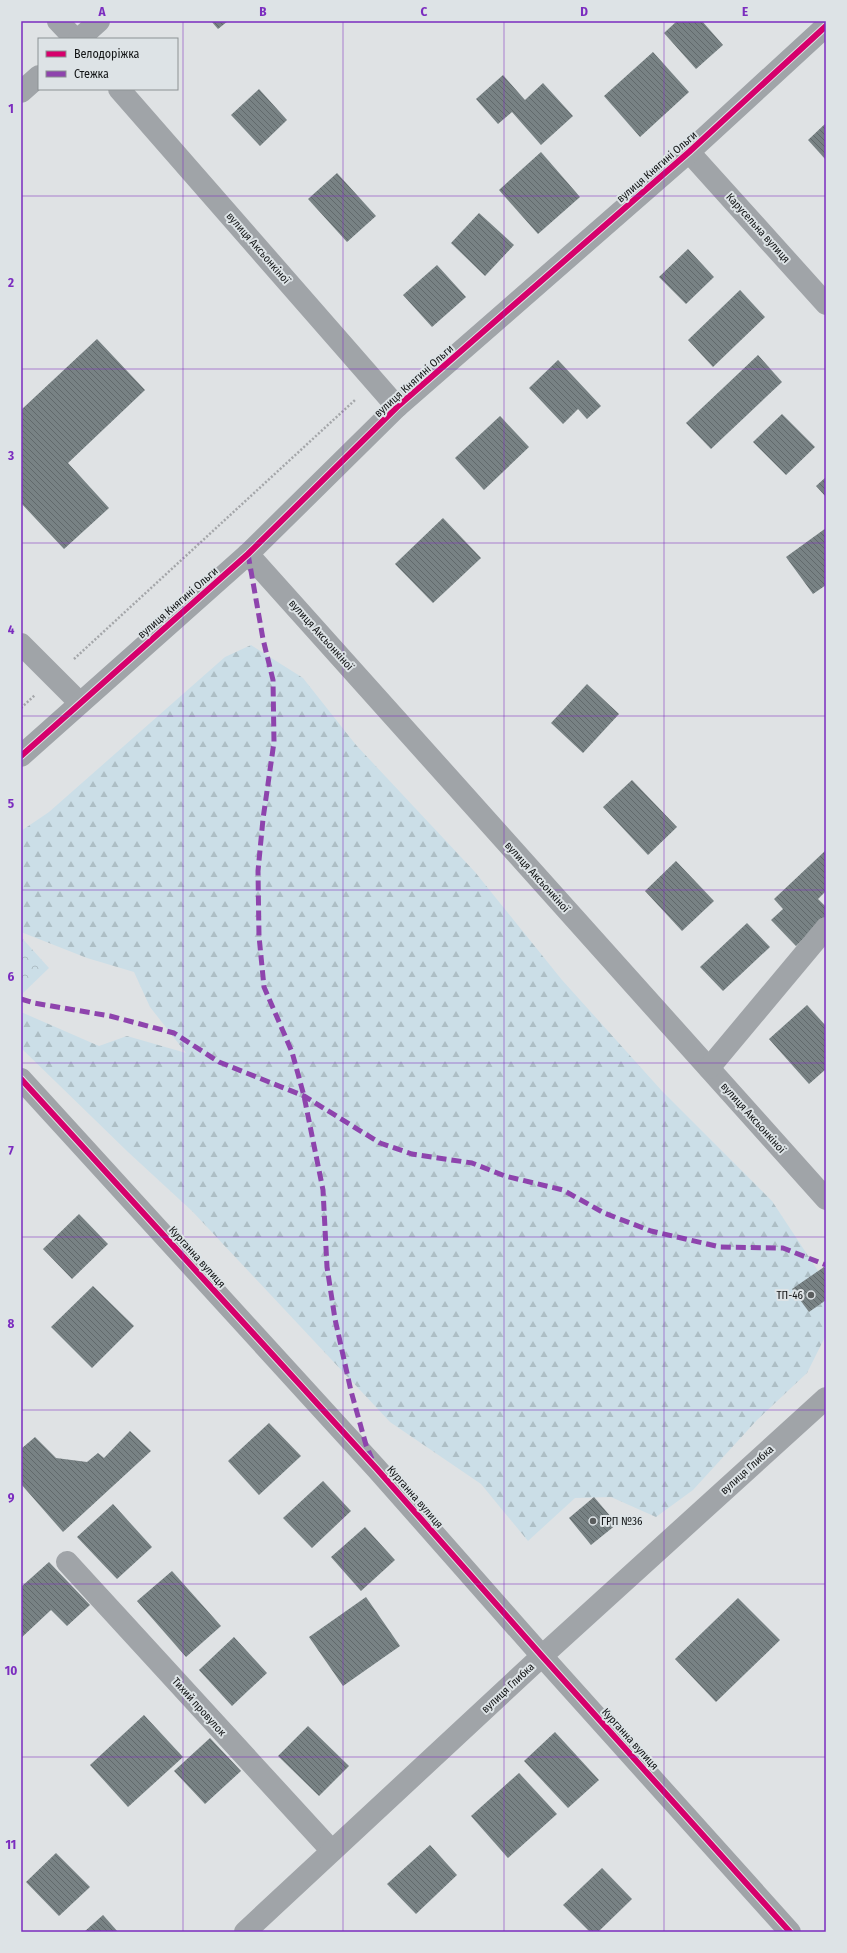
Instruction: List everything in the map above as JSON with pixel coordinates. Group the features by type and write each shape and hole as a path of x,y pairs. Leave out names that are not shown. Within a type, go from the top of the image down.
{"street":[{"path":"58,21 74,38"},
{"path":"80,38 99,21"},
{"name":"вулиця Княгині Ольги","path":"21,756 248,554 397,407 689,152 826,26"},
{"path":"21,92 38,77"},
{"name":"вулиця Аксьонкіної","path":"119,90 397,407"},
{"name":"Карусельна вулиця","path":"689,152 826,304"},
{"name":"вулиця Аксьонкіної","path":"248,554 826,1199"},
{"path":"21,644 80,703"},
{"path":"709,1068 826,928"},
{"name":"Курганна вулиця","path":"21,1079 371,1463 790,1932"},
{"name":"вулиця Глибка","path":"245,1932 542,1656 826,1398"},
{"name":"Тихий провулок","path":"67,1562 332,1851"}],"path":[{"path":"21,708 375,382"}],"green space":[{"path":"251,645 303,678 356,745 475,872 562,980 662,1091 772,1201 826,1283 826,1335 807,1373 757,1420 693,1490 656,1517 611,1497 575,1498 528,1541 481,1484 390,1422 192,1211 128,1152 21,1048 21,1012 99,1046 127,1036 186,1053 150,1007 134,972 87,958 21,932 21,831 49,812 225,657"},
{"path":"21,937 49,968 21,995"}],"building":[{"path":"211,21 228,21 218,29"},
{"path":"677,21 702,21 723,45 696,69 664,33"},
{"path":"653,52 689,92 640,137 604,96"},
{"path":"503,75 525,100 543,83 573,116 541,145 512,112 498,124 476,99"},
{"path":"259,89 287,120 260,146 231,115"},
{"path":"826,123 826,160 808,140"},
{"path":"541,152 580,197 538,234 499,190"},
{"path":"337,173 376,216 347,242 308,199"},
{"path":"479,213 514,245 485,276 451,243"},
{"path":"688,249 714,277 686,304 659,277"},
{"path":"437,265 466,297 432,327 403,295"},
{"path":"740,290 765,317 713,367 688,340"},
{"path":"97,339 145,390 68,463 109,508 64,549 21,503 21,410"},
{"path":"758,355 782,382 711,449 686,423"},
{"path":"558,360 601,406 587,419 578,409 563,424 529,388"},
{"path":"782,414 815,447 786,475 753,442"},
{"path":"500,416 529,447 484,490 455,458"},
{"path":"826,477 826,497 816,486"},
{"path":"443,518 481,558 433,603 395,564"},
{"path":"826,528 826,585 813,594 786,557"},
{"path":"587,684 619,714 583,753 551,723"},
{"path":"632,780 677,827 648,855 603,807"},
{"path":"826,850 826,891 818,899 826,907 826,917 796,946 771,920 783,909 774,899"},
{"path":"676,861 714,901 682,931 645,891"},
{"path":"747,923 770,947 723,991 700,967"},
{"path":"807,1005 826,1026 826,1069 809,1084 769,1039"},
{"path":"79,1214 108,1244 72,1279 43,1249"},
{"name":"ТП-46","path":"824,1267 826,1270 826,1300 809,1312 792,1289"},
{"path":"93,1286 134,1326 92,1368 51,1327"},
{"path":"269,1423 301,1456 259,1495 228,1461"},
{"path":"130,1431 151,1451 63,1532 21,1484 21,1449 35,1437 56,1458 87,1462 98,1453 104,1458"},
{"path":"323,1481 351,1511 312,1548 283,1518"},
{"name":"ГРП №36","path":"594,1497 617,1524 591,1545 569,1518"},
{"path":"113,1504 152,1547 117,1579 77,1537"},
{"path":"365,1527 395,1560 361,1591 331,1557"},
{"path":"49,1562 90,1605 67,1626 51,1610 21,1638 21,1587"},
{"path":"172,1571 221,1626 186,1657 137,1601"},
{"path":"366,1597 400,1646 343,1686 309,1637"},
{"path":"738,1598 780,1640 716,1702 675,1659"},
{"path":"234,1637 267,1673 232,1706 199,1670"},
{"path":"144,1715 183,1757 128,1807 90,1765"},
{"path":"308,1726 349,1766 319,1796 278,1756"},
{"path":"555,1732 599,1780 568,1808 524,1761"},
{"path":"210,1738 241,1771 205,1804 174,1771"},
{"path":"519,1773 557,1814 508,1858 471,1816"},
{"path":"430,1845 457,1875 416,1914 387,1884"},
{"path":"56,1853 90,1887 59,1916 26,1882"},
{"path":"602,1868 632,1899 598,1932 590,1932 563,1905"},
{"path":"103,1915 118,1932 84,1932"}],"marked path":[{"path":"248,554 263,639 273,680 274,742 263,819 258,871 259,936 264,987 292,1052 304,1096 323,1190 327,1267 335,1319 351,1391 366,1445 372,1459"},
{"path":"21,999 34,1003 110,1016 174,1033 219,1062 304,1096 380,1143 412,1154 472,1163 505,1176 563,1190 604,1213 651,1231 720,1247 783,1248 826,1265"}],"cycle path":[{"path":"21,756 248,554 397,407 689,152 826,26"},
{"path":"21,1079 376,1468 542,1656 790,1932"}],"place":[{"name":"ТП-46","path":"811,1295"},
{"name":"ГРП №36","path":"593,1521"}]}
